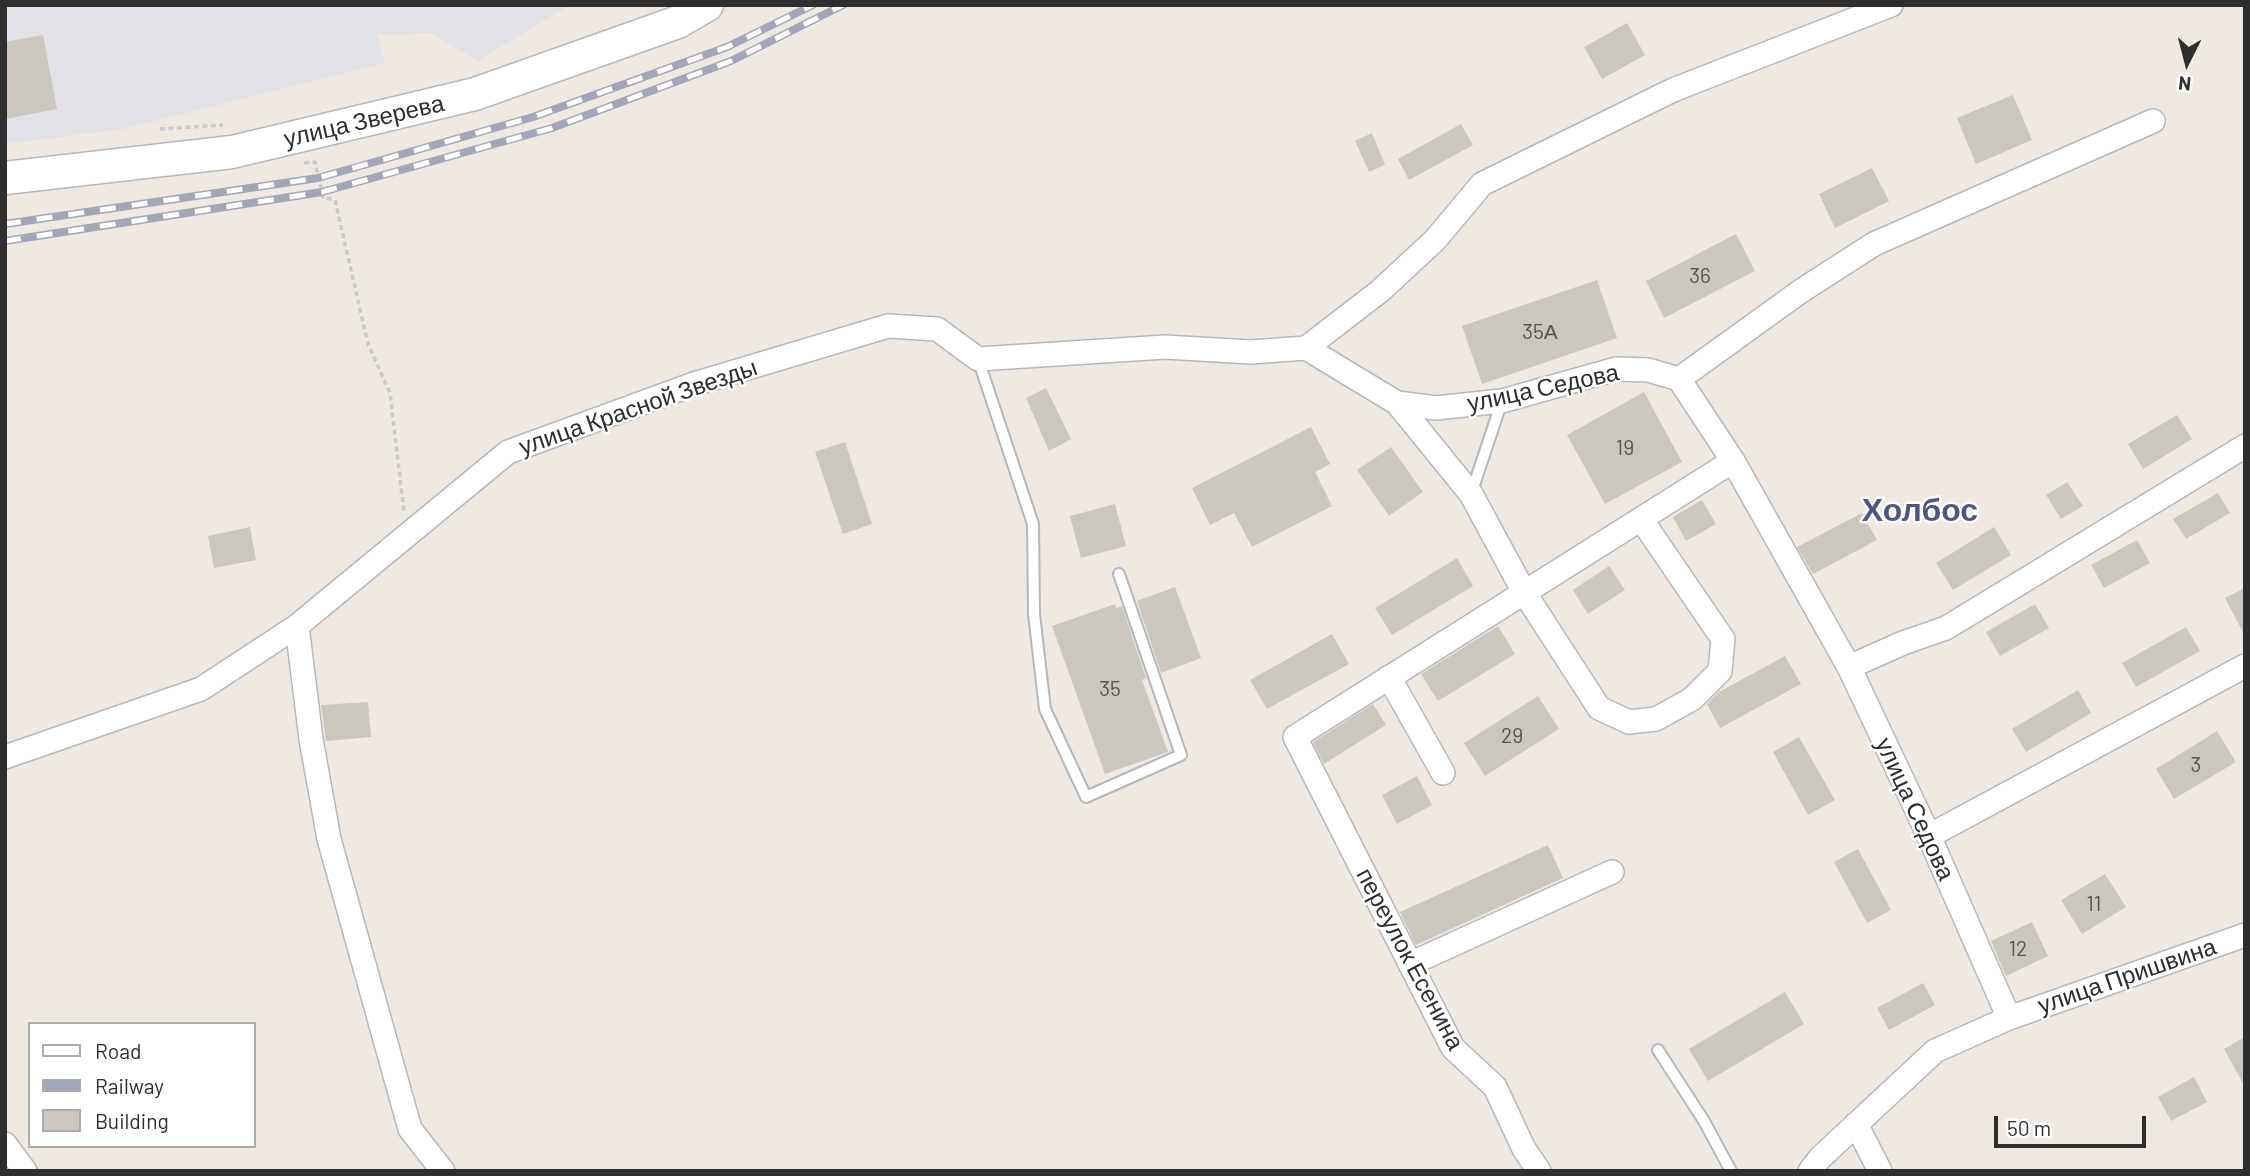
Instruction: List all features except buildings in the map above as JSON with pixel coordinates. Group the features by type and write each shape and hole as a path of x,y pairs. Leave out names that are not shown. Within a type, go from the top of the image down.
{"main road":[{"name":"улица Зверева","path":"5,178 232,152 475,94 678,22 707,5"}],"street":[{"path":"978,359 1165,347 1251,352 1306,348 1380,291 1435,240 1482,184 1673,90 1891,5"},
{"path":"1679,379 1801,291 1874,244 2153,121"},
{"name":"улица Красной Звезды","path":"5,757 201,689 297,626 508,452 707,380 888,326 937,329 978,359"},
{"name":"улица Седова","path":"1306,348 1397,403 1436,408 1502,401 1616,369 1648,370 1679,379 1732,461 1849,667 2009,1018"},
{"path":"1397,403 1471,494 1524,592 1600,708 1629,722 1656,719 1692,699 1720,671 1723,639 1641,519"},
{"path":"1849,667 1903,643 1946,628 2245,446"},
{"path":"1443,773 1389,677 1732,461"},
{"path":"297,626 311,739 329,839 410,1129 443,1171"},
{"path":"1928,836 2245,666"},
{"name":"переулок Есенина","path":"1389,677 1295,737 1452,1048 1495,1087 1524,1149 1539,1171"},
{"path":"1410,964 1612,872"},
{"name":"улица Пришвина","path":"1810,1171 1820,1158 1935,1051 2009,1018 2245,934"},
{"path":"1856,1125 1880,1171"},
{"path":"5,1144 25,1171"}],"lane":[{"path":"978,359 1033,524 1034,614 1045,709 1086,797 1181,755 1119,574"},
{"path":"1471,494 1502,401"},
{"path":"1658,1050 1704,1121 1731,1171"}],"path":[{"path":"160,129 229,125"},
{"path":"303,163 315,162 323,197 335,200 368,344 390,393 407,535"}],"shaded area":[{"path":"5,5 570,5 478,61 430,33 377,35 385,63 123,129 5,144"}],"railway":[{"path":"5,224 318,178 533,117 727,47 813,5"},
{"path":"5,241 322,192 552,128 731,61 843,5"}],"district":[{"name":"Холбос","path":"1920,510"}]}
